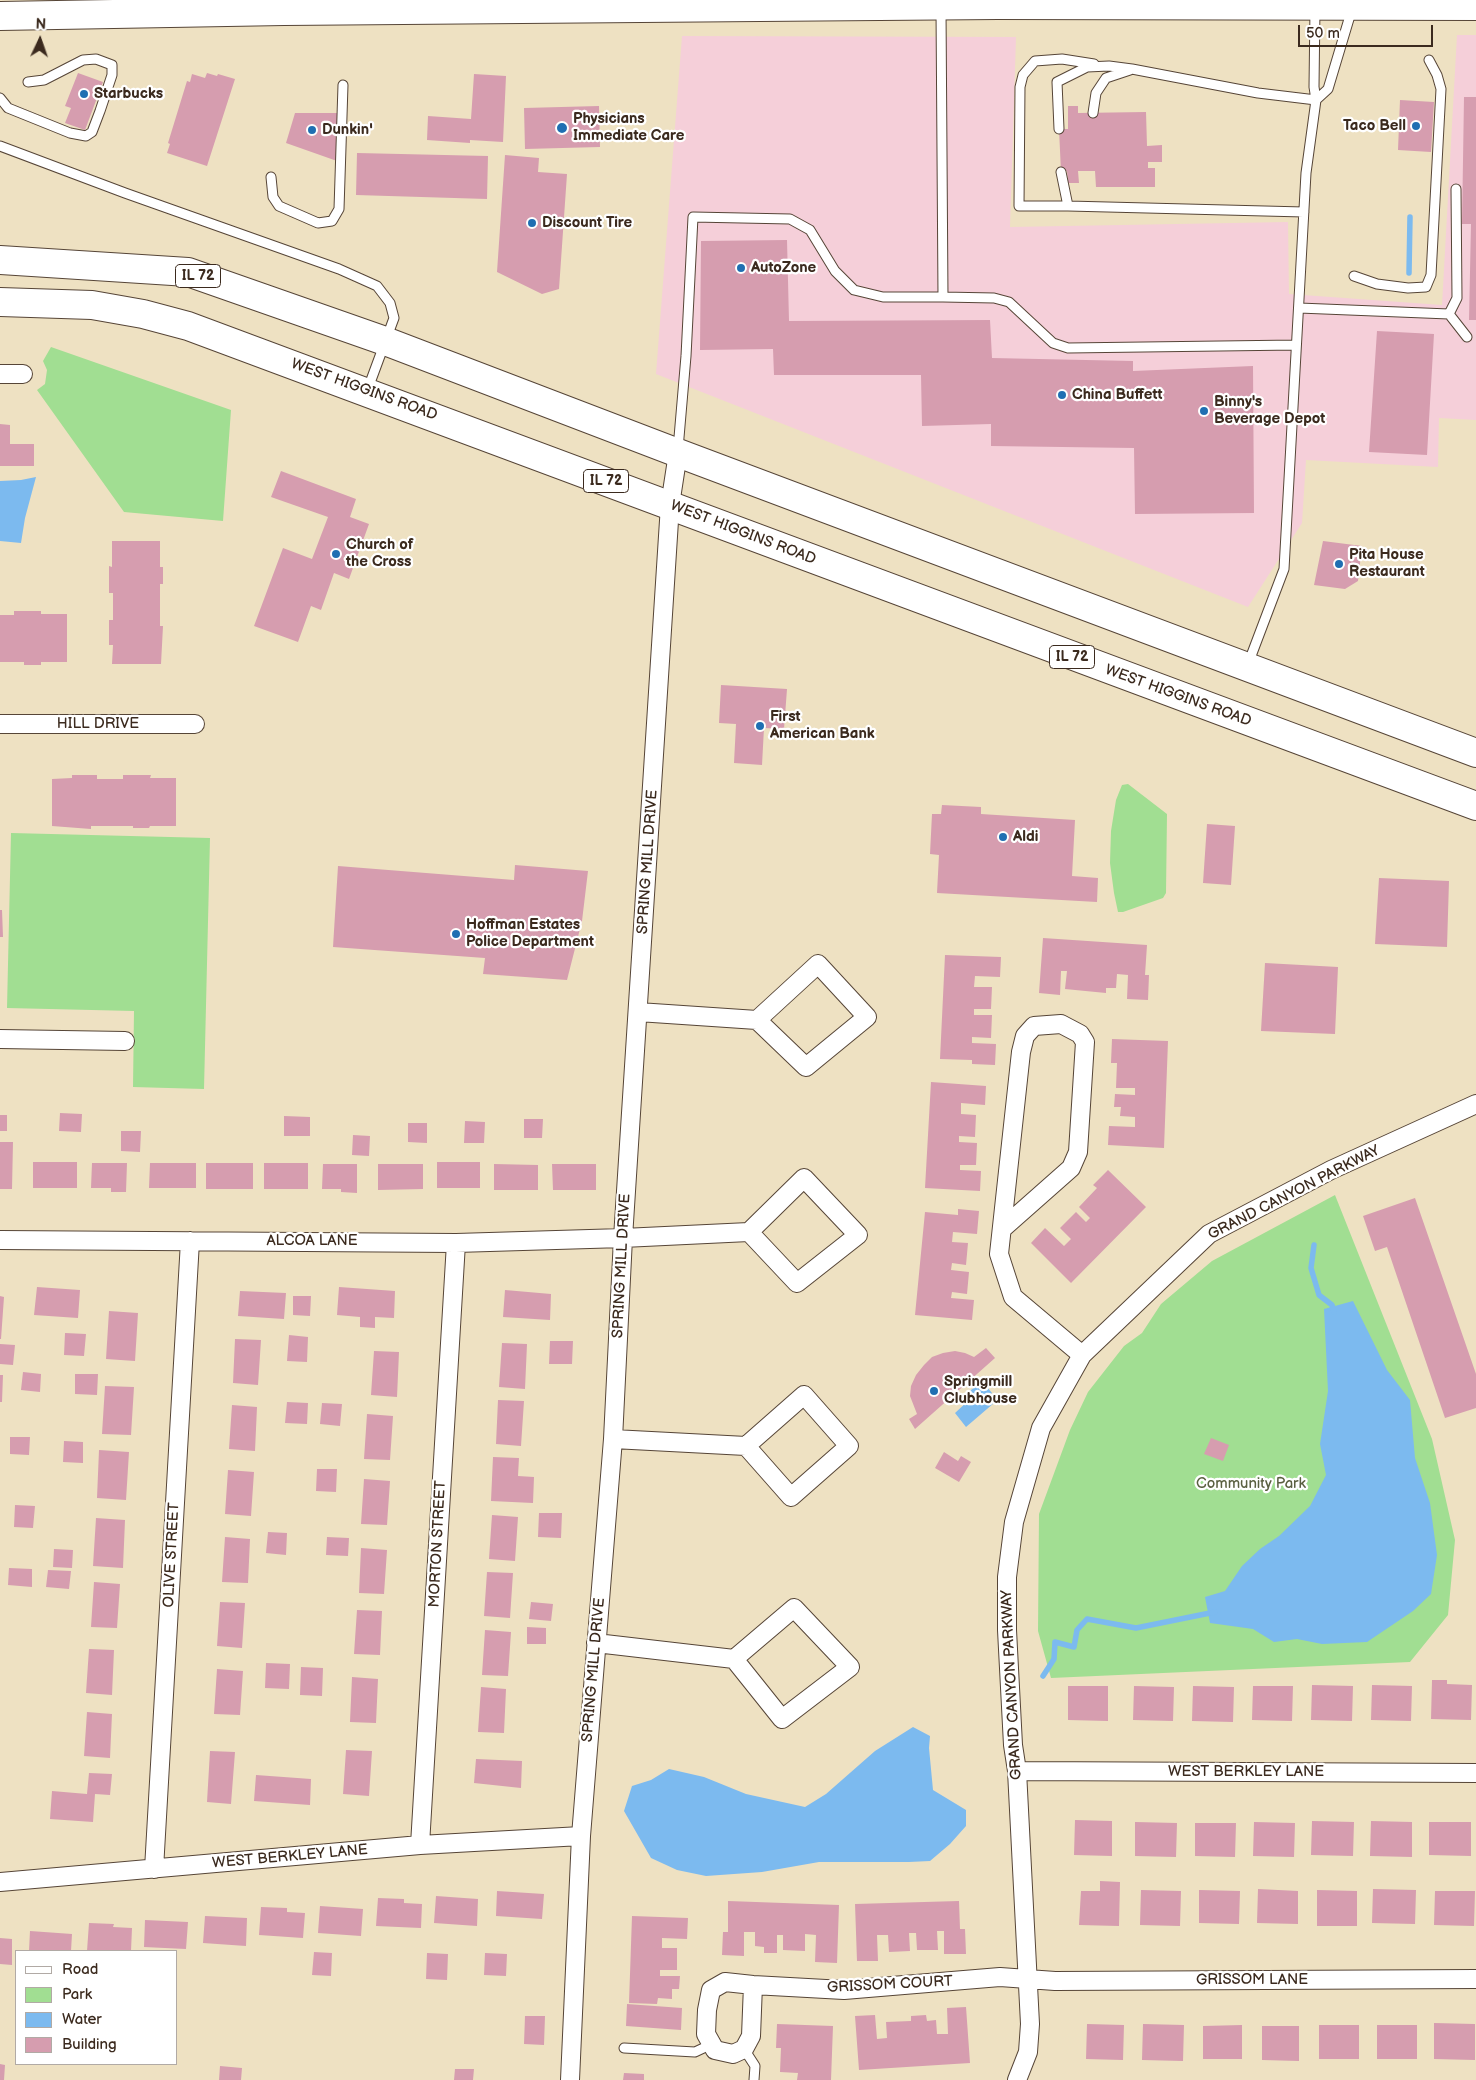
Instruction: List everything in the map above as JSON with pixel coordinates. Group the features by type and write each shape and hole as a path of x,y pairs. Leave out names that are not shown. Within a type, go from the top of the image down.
{"main road":[{"path":"0,16 522,5 941,7 1353,3 1476,6"},
{"name":"IL 72","path":"0,260 188,272 385,341 1476,753"},
{"name":"WEST HIGGINS ROAD","path":"0,302 92,305 143,314 188,326 367,391 1122,676 1476,806"}],"street":[{"path":"0,374 23,374"},
{"name":"SPRING MILL DRIVE","path":"570,2080 581,1836 613,1439 623,1238 670,505 678,453"},
{"name":"HILL DRIVE","path":"0,724 195,724"},
{"path":"638,1012 758,1020 806,1067 868,1017 818,964 758,1020"},
{"path":"1002,1228 1071,1168 1078,1152 1085,1042 1080,1034 1061,1024 1034,1026 1025,1036 1021,1052 999,1254 1012,1297 1082,1355"},
{"path":"0,1039 125,1041"},
{"name":"GRAND CANYON PARKWAY","path":"1017,2080 1028,2052 1030,2024 1017,1770 1013,1745 1007,1630 1007,1577 1014,1522 1041,1428 1082,1355 1209,1234 1331,1170 1476,1104"},
{"path":"804,1178 858,1235 797,1283 749,1232 804,1178"},
{"name":"ALCOA LANE","path":"0,1240 456,1242 623,1238 749,1232"},
{"name":"OLIVE STREET","path":"154,1869 190,1241"},
{"name":"MORTON STREET","path":"420,1845 456,1242"},
{"path":"613,1439 746,1446 804,1395 849,1446 791,1497 746,1446"},
{"path":"596,1643 734,1659 782,1719 850,1667 794,1608 734,1659"},
{"name":"WEST BERKLEY LANE","path":"1017,1770 1476,1773"},
{"name":"WEST BERKLEY LANE","path":"0,1882 420,1845 581,1836"},
{"name":"GRISSOM COURT","path":"712,2044 706,2034 707,2010 711,1990 725,1982 753,1986 844,1990 1000,1977 1027,1979"},
{"name":"GRISSOM LANE","path":"1027,1979 1055,1981 1476,1979"},
{"path":"712,2044 715,2050 733,2054 744,2049 750,2036 753,1986"}],"lane":[{"path":"1247,667 1284,569 1306,172 1316,100 1314,87 1315,3"},
{"path":"1304,212 1019,206 1020,87 1023,74 1035,61 1062,59 1132,69 1258,93 1316,100 1328,89 1353,3"},
{"path":"941,7 943,297"},
{"path":"0,98 8,108 70,133 86,136 92,132 100,111 112,75 112,65 96,59 83,60 44,80 28,82"},
{"path":"1354,276 1377,284 1408,288 1426,287 1431,275 1441,89 1437,75 1429,60"},
{"path":"1059,129 1057,82 1087,67 1109,66"},
{"path":"1093,113 1096,93 1106,78 1132,69"},
{"path":"271,177 273,197 279,206 318,222 332,221 340,209 343,84"},
{"path":"0,146 133,196 339,269 377,286 390,302 394,318 367,391"},
{"path":"1062,172 1068,206"},
{"path":"1449,314 1457,298 1456,189"},
{"path":"678,453 686,356 693,217 790,219 810,230 835,271 854,290 884,298 994,298 1008,302 1053,343 1068,348 1296,345"},
{"path":"1299,308 1449,314 1467,337"},
{"path":"624,2048 695,2052 712,2044"},
{"path":"744,2049 755,2066 754,2080"}],"shaded area":[{"path":"1457,35 1476,35 1476,420 1439,418 1438,467 1306,460 1302,523 1248,607 656,374 682,36 1016,37 1010,227 1288,222 1289,294 1442,305"}],"green space":[{"path":"51,347 231,410 223,521 124,512 37,390 45,384 47,370 43,361"},
{"path":"1128,784 1167,814 1166,893 1163,898 1118,912 1110,863 1111,831 1116,800 1122,785"},
{"path":"11,833 210,838 204,1089 133,1087 134,1011 7,1008"},
{"name":"Community Park","path":"1335,1195 1432,1439 1455,1540 1448,1615 1410,1662 1051,1678 1038,1631 1039,1514 1070,1430 1088,1392 1124,1346 1142,1333 1161,1304 1212,1261"}],"water":[{"path":"36,477 25,518 21,543 0,541 0,481"},
{"path":"1353,1301 1387,1370 1410,1400 1415,1458 1430,1503 1437,1555 1431,1594 1413,1611 1367,1642 1322,1644 1297,1639 1274,1642 1253,1629 1210,1623 1205,1597 1225,1591 1242,1566 1260,1549 1279,1536 1310,1506 1326,1475 1320,1444 1328,1391 1324,1309"},
{"path":"982,1381 992,1393 988,1397 994,1403 966,1427 955,1413 969,1400 965,1395"},
{"path":"913,1727 930,1736 929,1748 933,1790 966,1810 966,1826 950,1844 930,1861 819,1862 762,1872 706,1876 677,1870 651,1858 624,1811 632,1786 651,1780 669,1769 704,1777 746,1794 805,1807 826,1794 875,1751"}],"building":[{"name":"Starbucks","path":"78,73 103,82 85,130 65,123 71,108 65,106"},
{"path":"207,73 235,79 207,166 167,153 170,144 168,143 187,81 190,82 192,74 205,78"},
{"path":"474,74 506,76 503,142 470,140 470,143 427,140 428,116 471,119"},
{"path":"1464,97 1476,97 1476,320 1469,320 1471,224 1462,224"},
{"name":"Taco Bell","path":"1400,100 1434,102 1431,152 1398,150"},
{"name":"Physicians Immediate Care","path":"599,106 600,147 525,149 524,108"},
{"path":"1068,106 1078,106 1078,113 1146,112 1147,146 1162,145 1162,162 1148,162 1148,168 1155,168 1155,187 1096,187 1095,171 1078,171 1079,183 1068,183 1067,171 1061,172 1059,129 1068,129"},
{"path":"295,113 337,113 337,161 286,143"},
{"path":"357,153 488,156 487,199 356,195"},
{"name":"Discount Tire","path":"505,155 539,158 538,172 567,174 559,289 542,294 497,272"},
{"path":"787,240 789,321 990,320 992,358 1133,361 1133,371 1253,366 1254,513 1135,514 1134,448 991,446 991,424 922,426 921,375 774,375 773,349 700,350 701,241"},
{"path":"1377,331 1434,334 1427,455 1369,452"},
{"path":"0,424 10,425 10,444 34,444 34,466 0,466"},
{"name":"Church of the Cross","path":"281,471 356,499 350,517 369,524 349,579 334,573 321,610 311,606 298,642 254,626 283,548 312,559 328,517 271,497"},
{"path":"112,541 160,541 160,567 163,567 163,584 160,584 160,626 163,626 161,664 112,664 113,645 109,645 109,620 113,620 113,593 109,593 109,566 112,567"},
{"name":"Pita House Restaurant","path":"1323,541 1362,546 1358,581 1345,589 1314,585"},
{"path":"14,611 41,611 41,614 67,614 67,662 41,662 41,665 24,665 24,662 0,662 0,615 14,615"},
{"name":"First American Bank","path":"721,685 787,689 784,729 764,728 762,765 734,763 736,724 719,723"},
{"path":"72,775 97,775 97,779 123,779 123,775 151,775 150,778 176,778 176,826 133,828 133,826 91,826 91,829 52,826 52,779 72,778"},
{"name":"Aldi","path":"942,805 981,807 981,814 1075,820 1072,876 1098,878 1097,902 937,893 939,855 930,854 932,814 941,814"},
{"path":"1207,824 1235,826 1231,885 1203,883"},
{"name":"Hoffman Estates Police Department","path":"515,865 588,871 582,921 567,980 483,974 485,958 333,947 338,866 514,880"},
{"path":"1379,878 1449,881 1447,947 1375,944"},
{"path":"0,910 2,910 3,937 0,937"},
{"path":"1043,938 1147,945 1145,975 1149,975 1148,1000 1127,999 1128,975 1117,974 1116,988 1106,988 1106,993 1065,989 1067,971 1061,971 1060,995 1039,993"},
{"path":"945,955 1001,957 1000,977 975,976 974,987 992,987 991,1009 974,1009 974,1015 992,1015 991,1038 972,1037 972,1043 996,1044 995,1065 972,1064 972,1060 940,1059"},
{"path":"1265,963 1338,967 1335,1034 1261,1031"},
{"path":"1112,1039 1168,1041 1164,1148 1108,1145 1109,1126 1135,1127 1135,1117 1120,1116 1121,1107 1114,1107 1115,1094 1135,1095 1135,1088 1116,1088 1117,1063 1111,1063"},
{"path":"931,1082 986,1086 985,1105 961,1103 961,1114 976,1115 975,1137 959,1136 959,1142 977,1143 976,1165 960,1165 960,1170 981,1171 980,1191 925,1188"},
{"path":"60,1113 82,1114 81,1132 59,1131"},
{"path":"0,1115 7,1115 7,1131 0,1131"},
{"path":"284,1116 310,1117 310,1136 284,1136"},
{"path":"524,1119 543,1119 542,1138 524,1138"},
{"path":"465,1121 485,1122 484,1143 464,1143"},
{"path":"408,1123 427,1123 427,1143 408,1142"},
{"path":"121,1131 141,1131 140,1152 121,1151"},
{"path":"353,1135 370,1136 369,1156 352,1155"},
{"path":"0,1142 13,1142 12,1189 0,1189"},
{"path":"33,1162 77,1162 77,1188 33,1188"},
{"path":"437,1162 480,1162 480,1188 437,1188"},
{"path":"92,1163 127,1163 126,1192 111,1192 111,1188 91,1188"},
{"path":"150,1163 196,1163 196,1188 149,1188"},
{"path":"206,1163 253,1163 253,1189 206,1189"},
{"path":"264,1163 308,1163 308,1189 264,1189"},
{"path":"323,1164 357,1164 357,1193 341,1192 341,1189 322,1189"},
{"path":"378,1164 423,1164 423,1189 378,1190"},
{"path":"494,1164 538,1165 538,1190 494,1190"},
{"path":"552,1164 596,1164 596,1190 553,1190"},
{"path":"1108,1170 1146,1207 1071,1283 1031,1243 1045,1228 1064,1246 1071,1239 1060,1228 1076,1212 1086,1222 1090,1218 1079,1207 1097,1188 1093,1185"},
{"path":"1415,1198 1476,1374 1476,1408 1445,1418 1387,1247 1375,1251 1363,1216"},
{"path":"958,1209 979,1211 977,1234 953,1232 952,1242 968,1243 966,1265 952,1263 951,1270 969,1272 967,1294 952,1292 951,1298 974,1300 972,1320 915,1315 925,1212 958,1215"},
{"path":"37,1287 80,1290 78,1318 34,1315"},
{"path":"339,1287 395,1291 394,1318 375,1317 375,1328 360,1327 360,1317 337,1315"},
{"path":"505,1290 551,1294 550,1320 503,1317"},
{"path":"240,1291 286,1293 284,1319 238,1316"},
{"path":"0,1296 4,1297 1,1339 0,1339"},
{"path":"293,1296 311,1296 310,1316 293,1315"},
{"path":"109,1311 138,1313 135,1361 106,1359"},
{"path":"65,1333 86,1334 84,1356 64,1355"},
{"path":"289,1335 308,1337 307,1362 287,1361"},
{"path":"235,1339 261,1340 258,1385 233,1383"},
{"path":"550,1341 573,1341 572,1364 549,1364"},
{"path":"502,1343 527,1344 525,1389 499,1387"},
{"path":"0,1344 15,1345 13,1365 0,1364"},
{"name":"Springmill Clubhouse","path":"986,1348 995,1358 915,1429 909,1419 917,1414 910,1396 911,1386 916,1375 924,1365 932,1357 943,1353 955,1351 974,1357"},
{"path":"374,1351 399,1352 397,1397 371,1395"},
{"path":"23,1372 41,1374 40,1392 21,1390"},
{"path":"75,1374 98,1374 97,1395 75,1394"},
{"path":"0,1375 3,1375 2,1402 0,1402"},
{"path":"105,1386 134,1387 131,1435 102,1434"},
{"path":"498,1400 524,1401 521,1446 496,1444"},
{"path":"287,1402 308,1403 307,1424 285,1423"},
{"path":"322,1403 342,1404 340,1426 320,1424"},
{"path":"232,1405 257,1407 255,1451 229,1449"},
{"path":"367,1414 393,1416 390,1460 364,1459"},
{"path":"10,1437 30,1437 29,1455 10,1454"},
{"path":"1211,1438 1229,1445 1223,1461 1204,1454"},
{"path":"64,1441 83,1442 83,1463 63,1462"},
{"path":"99,1450 129,1452 126,1500 97,1498"},
{"path":"944,1452 958,1461 961,1456 971,1462 959,1482 935,1468"},
{"path":"493,1457 519,1458 518,1476 534,1477 533,1503 491,1501"},
{"path":"317,1469 337,1469 336,1492 316,1491"},
{"path":"228,1470 254,1472 251,1516 225,1514"},
{"path":"364,1479 390,1481 387,1525 361,1524"},
{"path":"15,1505 35,1506 33,1528 14,1527"},
{"path":"539,1513 562,1513 561,1538 538,1537"},
{"path":"492,1515 518,1517 515,1561 489,1559"},
{"path":"96,1518 125,1520 123,1568 93,1566"},
{"path":"268,1532 287,1533 286,1555 266,1553"},
{"path":"225,1537 250,1539 248,1583 222,1582"},
{"path":"327,1537 349,1538 348,1556 326,1555"},
{"path":"361,1548 387,1550 384,1594 359,1593"},
{"path":"54,1549 73,1550 72,1568 53,1567"},
{"path":"9,1568 32,1569 32,1587 8,1585"},
{"path":"48,1570 71,1571 69,1589 46,1587"},
{"path":"487,1572 513,1573 510,1618 484,1616"},
{"path":"94,1582 120,1584 117,1628 91,1627"},
{"path":"220,1602 245,1603 242,1648 217,1646"},
{"path":"531,1602 553,1604 551,1621 529,1619"},
{"path":"357,1610 382,1611 380,1655 354,1654"},
{"path":"527,1627 546,1628 546,1644 527,1644"},
{"path":"485,1630 511,1632 508,1676 482,1675"},
{"path":"89,1649 114,1650 112,1695 86,1693"},
{"path":"266,1663 290,1664 289,1689 265,1688"},
{"path":"301,1667 323,1668 322,1696 300,1695"},
{"path":"217,1669 243,1671 240,1715 214,1714"},
{"path":"352,1677 378,1679 376,1723 350,1722"},
{"path":"1432,1680 1447,1680 1447,1684 1472,1685 1471,1720 1431,1719"},
{"path":"1312,1685 1353,1686 1352,1721 1311,1720"},
{"path":"1372,1685 1412,1686 1411,1721 1371,1720"},
{"path":"1068,1686 1108,1686 1108,1721 1068,1720"},
{"path":"1134,1686 1174,1687 1173,1721 1133,1720"},
{"path":"1193,1686 1234,1687 1233,1722 1192,1721"},
{"path":"1253,1686 1293,1686 1292,1721 1252,1720"},
{"path":"481,1687 506,1689 504,1733 478,1732"},
{"path":"87,1712 112,1714 110,1758 84,1756"},
{"path":"346,1750 372,1751 369,1796 343,1794"},
{"path":"210,1751 235,1752 231,1804 207,1802"},
{"path":"476,1759 522,1761 521,1788 474,1783"},
{"path":"89,1773 112,1774 110,1795 95,1794 93,1822 50,1819 52,1791 87,1794"},
{"path":"256,1775 311,1779 310,1805 254,1801"},
{"path":"1075,1820 1112,1821 1112,1856 1074,1855"},
{"path":"1312,1821 1354,1822 1353,1856 1311,1855"},
{"path":"1371,1821 1412,1822 1412,1857 1370,1856"},
{"path":"1135,1822 1177,1823 1176,1857 1135,1856"},
{"path":"1254,1822 1295,1823 1294,1857 1253,1856"},
{"path":"1429,1822 1471,1822 1471,1856 1429,1855"},
{"path":"1195,1823 1236,1823 1235,1857 1195,1856"},
{"path":"1100,1881 1120,1882 1119,1926 1079,1925 1081,1891 1100,1891"},
{"path":"1258,1889 1298,1891 1298,1924 1257,1923"},
{"path":"1373,1889 1416,1890 1415,1924 1372,1923"},
{"path":"1141,1890 1181,1891 1180,1926 1140,1925"},
{"path":"1199,1890 1240,1891 1239,1924 1199,1923"},
{"path":"1317,1890 1357,1891 1357,1926 1317,1926"},
{"path":"497,1891 544,1894 542,1919 496,1916"},
{"path":"1435,1891 1475,1891 1474,1926 1434,1925"},
{"path":"436,1896 478,1899 477,1926 434,1923"},
{"path":"378,1898 404,1899 404,1903 422,1904 421,1928 376,1926"},
{"path":"728,1901 839,1905 837,1963 815,1962 816,1935 805,1934 805,1951 783,1950 783,1935 777,1935 777,1953 764,1953 764,1947 755,1946 755,1932 744,1932 744,1956 722,1955 723,1932 728,1932"},
{"path":"959,1901 960,1929 965,1929 966,1954 944,1954 944,1931 937,1931 938,1950 917,1950 916,1933 909,1933 910,1951 889,1952 888,1935 877,1935 878,1961 857,1961 855,1904"},
{"path":"320,1906 363,1909 361,1936 318,1933"},
{"path":"261,1907 287,1908 287,1912 305,1913 303,1938 259,1935"},
{"path":"205,1916 247,1918 246,1946 203,1943"},
{"path":"632,1916 688,1918 687,1939 662,1938 662,1948 677,1948 677,1970 660,1970 660,1976 680,1976 679,1989 672,1989 672,1999 658,1998 657,2004 629,2003"},
{"path":"145,1920 188,1922 186,1949 144,1947"},
{"path":"89,1923 114,1924 113,1927 132,1928 131,1950 87,1950"},
{"path":"30,1931 72,1934 71,1950 29,1950"},
{"path":"0,1938 12,1939 12,1965 0,1964"},
{"path":"314,1952 332,1953 331,1976 312,1975"},
{"path":"427,1953 448,1954 447,1980 426,1979"},
{"path":"485,1953 507,1954 506,1976 484,1975"},
{"path":"627,2004 682,2008 681,2030 626,2026"},
{"path":"966,2007 970,2063 859,2070 855,2016 875,2015 877,2039 887,2038 886,2022 911,2021 911,2016 926,2015 927,2021 936,2020 937,2034 948,2034 947,2008"},
{"path":"525,2016 545,2016 544,2045 524,2044"},
{"path":"1434,2023 1475,2024 1475,2060 1434,2059"},
{"path":"777,2024 833,2026 831,2080 797,2080 798,2073 780,2072 781,2048 776,2048"},
{"path":"1087,2024 1124,2025 1123,2060 1086,2059"},
{"path":"1143,2024 1184,2025 1183,2061 1142,2060"},
{"path":"1242,2025 1242,2059 1203,2059 1203,2026"},
{"path":"1319,2025 1359,2025 1359,2059 1319,2059"},
{"path":"1377,2025 1417,2025 1417,2059 1377,2059"},
{"path":"1262,2026 1299,2026 1299,2061 1262,2060"},
{"path":"0,2064 5,2065 4,2080 0,2080"},
{"path":"220,2066 242,2068 241,2080 219,2080"},
{"path":"455,2069 474,2069 473,2080 454,2080"},
{"path":"624,2073 644,2074 644,2080 623,2080"}],"waterway":[{"path":"1409,273 1410,217"},
{"path":"1314,1245 1311,1268 1319,1295 1332,1305 1334,1312"},
{"path":"1043,1676 1054,1659 1055,1642 1074,1647 1077,1630 1087,1619 1136,1628 1215,1612"}],"place":[{"name":"Starbucks","path":"84,94"},
{"name":"Taco Bell","path":"1416,126"},
{"name":"Physicians Immediate Care","path":"562,128"},
{"name":"Dunkin'","path":"312,130"},
{"name":"Discount Tire","path":"532,223"},
{"name":"AutoZone","path":"741,268"},
{"name":"China Buffett","path":"1062,395"},
{"name":"Binny's Beverage Depot","path":"1204,411"},
{"name":"Church of the Cross","path":"336,554"},
{"name":"Pita House Restaurant","path":"1339,564"},
{"name":"First American Bank","path":"760,726"},
{"name":"Aldi","path":"1003,837"},
{"name":"Hoffman Estates Police Department","path":"456,934"},
{"name":"Springmill Clubhouse","path":"934,1391"}]}
